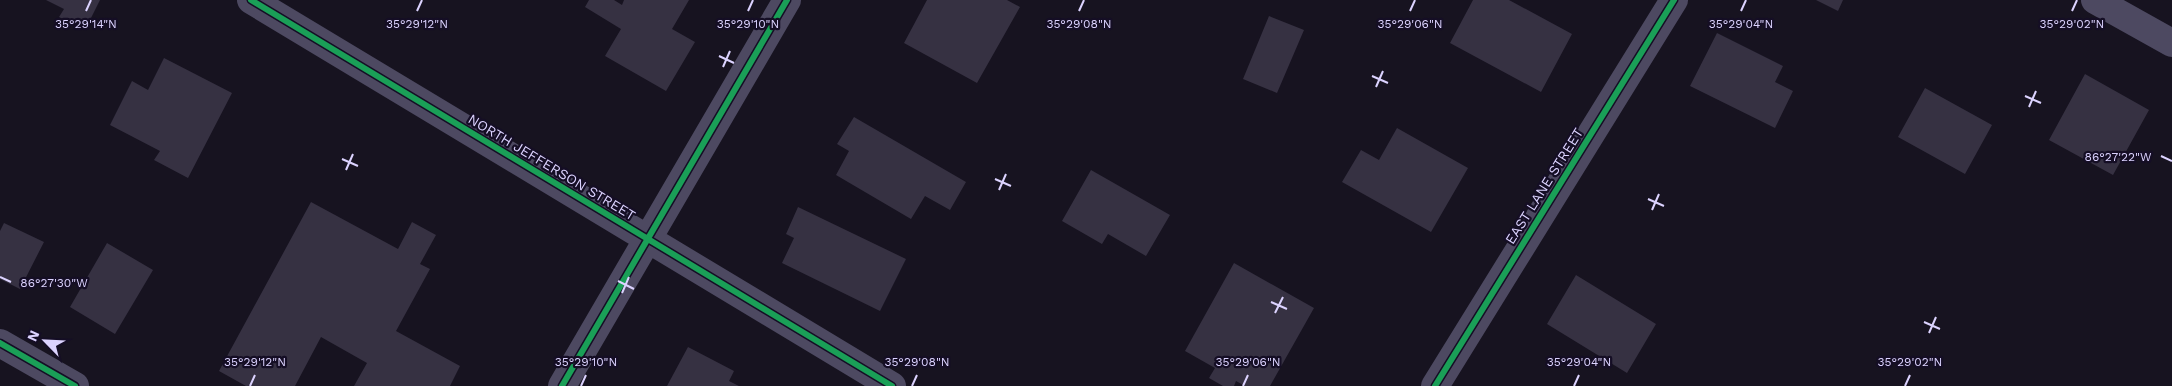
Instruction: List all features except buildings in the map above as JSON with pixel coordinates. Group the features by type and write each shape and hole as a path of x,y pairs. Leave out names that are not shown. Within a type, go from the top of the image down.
{"street":[{"name":"NORTH JEFFERSON STREET","path":"250,0 892,386"},
{"path":"562,386 787,0"},
{"name":"EAST LANE STREET","path":"1435,386 1674,0"},
{"path":"2095,0 2172,43"},
{"path":"0,343 75,386"}],"cycle path":[{"path":"251,0 892,386"},
{"path":"562,386 787,0"},
{"path":"1435,386 1674,0"},
{"path":"0,343 75,386"}]}
